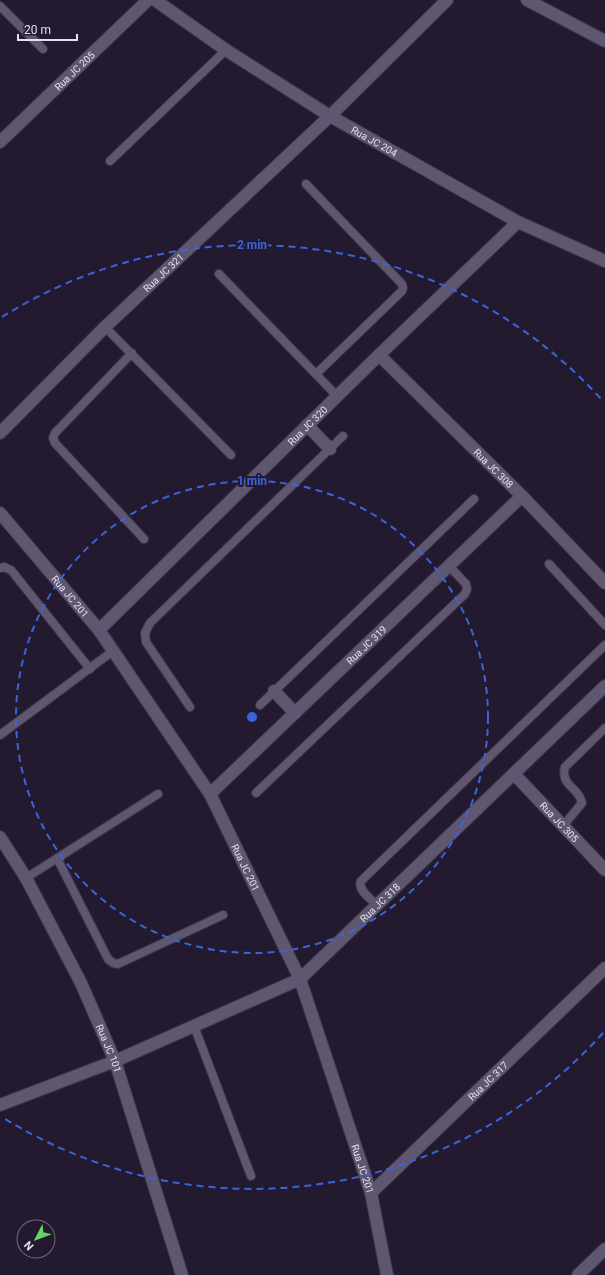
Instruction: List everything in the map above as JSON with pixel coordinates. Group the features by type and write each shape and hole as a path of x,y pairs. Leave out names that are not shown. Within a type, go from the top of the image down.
{"street":[{"name":"Rua JC 205","path":"0,142 148,0"},
{"name":"Rua JC 204","path":"155,0 226,50 330,116 518,222 605,262"},
{"name":"Rua JC 321","path":"0,433 106,327 330,116 447,0"},
{"path":"527,0 605,41"},
{"name":"Rua JC 320","path":"98,630 379,355 518,222"},
{"name":"Rua JC 308","path":"379,355 522,496 605,583"},
{"path":"307,425 330,449"},
{"name":"Rua JC 319","path":"210,794 522,496"},
{"name":"Rua JC 201","path":"0,513 98,630 210,794 300,979 371,1194 387,1275"},
{"name":"Rua JC 318","path":"0,1105 115,1061 300,979 605,686"},
{"path":"274,691 295,713"},
{"name":"Rua JC 305","path":"514,774 605,870"},
{"name":"Rua JC 101","path":"0,836 26,878 81,983 115,1061 182,1275"},
{"name":"Rua JC 317","path":"371,1194 605,968"},
{"path":"578,1275 605,1249"}],"lane":[{"path":"0,6 43,49"},
{"path":"110,161 226,50"},
{"path":"306,184 402,284 403,288 402,291 316,374"},
{"path":"219,274 337,396"},
{"path":"106,327 231,456"},
{"path":"132,353 55,433 53,438 55,443 144,539"},
{"path":"190,707 146,642 145,633 150,623 343,436"},
{"path":"260,705 474,499"},
{"path":"549,564 605,625"},
{"path":"256,792 466,594 466,584 449,566"},
{"path":"0,568 4,567 10,570 90,669"},
{"path":"377,905 360,889 360,881 605,645"},
{"path":"0,735 113,651"},
{"path":"563,826 582,803 581,799 565,779 565,766 605,728"},
{"path":"26,878 158,794"},
{"path":"57,858 108,959 113,963 118,964 223,915"},
{"path":"194,1026 251,1176"}]}
